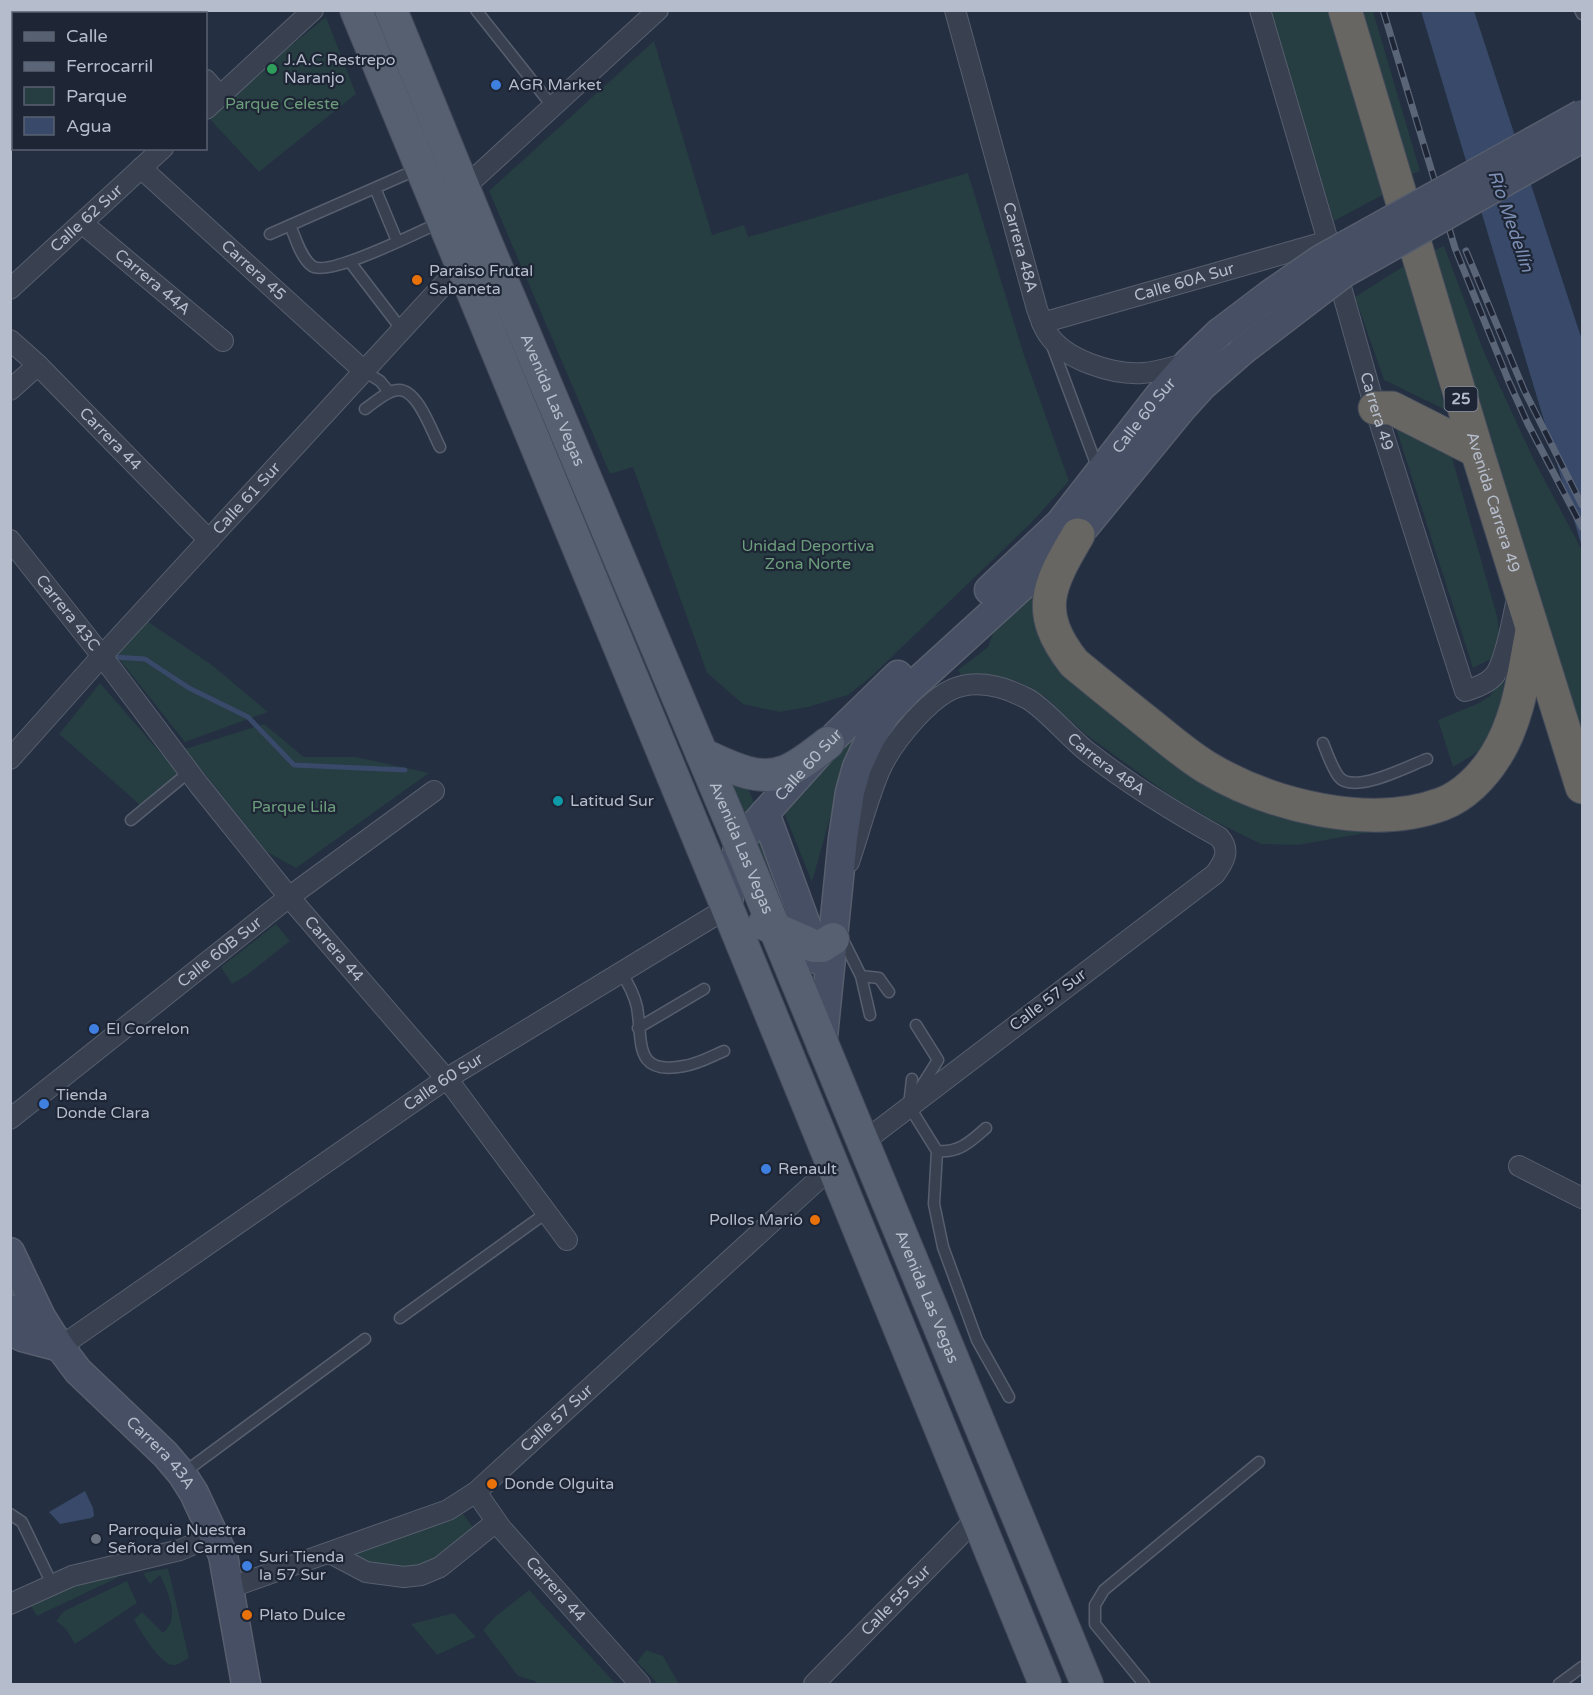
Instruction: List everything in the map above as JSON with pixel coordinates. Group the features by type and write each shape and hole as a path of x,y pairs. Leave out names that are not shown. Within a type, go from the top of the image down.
{"highway":[{"name":"Avenida Carrera 49","path":"1344,10 1477,451 1582,787"},
{"path":"1375,408 1392,408 1477,451"},
{"path":"1078,536 1063,561 1049,595 1051,625 1060,645 1074,663 1184,752 1206,766 1260,793 1318,808 1352,814 1398,813 1443,804 1464,791 1480,777 1496,756 1507,733 1516,711 1533,629"}],"main road":[{"name":"Avenida Las Vegas","path":"356,10 728,908 1045,1684"},
{"name":"Avenida Las Vegas","path":"391,10 485,240 739,842 1087,1684"},
{"name":"Calle 60 Sur","path":"739,842 828,743 1048,535 1140,419 1188,363 1220,333 1321,259 1582,114"},
{"name":"Calle 60 Sur","path":"830,927 850,792 857,767 871,737 886,713 923,675 1078,536 1183,407 1202,386 1242,351 1344,273 1582,138"},
{"path":"647,714 682,765 705,811 723,805"},
{"path":"702,754 747,773 783,773 828,743"},
{"path":"765,813 830,927 828,985 822,1047"},
{"path":"739,842 728,908 774,929 830,927"},
{"name":"Carrera 43A","path":"10,1252 41,1317 78,1371 165,1454 194,1493 223,1555 246,1684"},
{"path":"10,1309 16,1340 60,1347"}],"street":[{"path":"207,83 213,102 313,10"},
{"path":"378,10 404,71 427,99"},
{"path":"464,188 658,10"},
{"name":"Carrera 48A","path":"956,10 1045,329"},
{"name":"Carrera 49","path":"1260,10 1375,408 1465,691 1487,682 1496,674 1502,660 1520,587"},
{"name":"Calle 62 Sur","path":"10,289 161,150"},
{"name":"Carrera 45","path":"141,168 364,371"},
{"name":"Carrera 44A","path":"82,223 223,341"},
{"name":"Calle 61 Sur","path":"10,759 485,240"},
{"name":"Calle 60A Sur","path":"1045,329 1328,241"},
{"path":"1045,329 1072,356 1095,366 1120,372 1143,373 1188,363"},
{"name":"Carrera 44","path":"10,340 163,486 209,540"},
{"path":"10,390 38,365"},
{"name":"Carrera 43C","path":"10,540 102,656"},
{"name":"Carrera 44","path":"102,656 289,897 446,1079 567,1240"},
{"name":"Carrera 48A","path":"830,927 879,772 896,741 919,716 948,691 963,685 983,685 1006,689 1030,700 1088,752 1121,776 1219,837 1225,843 1226,852"},
{"name":"Calle 60B Sur","path":"10,1119 289,897 434,791"},
{"name":"Calle 57 Sur","path":"862,1143 1215,874 1226,852"},
{"name":"Calle 60 Sur","path":"60,1347 446,1079 728,908"},
{"name":"Calle 57 Sur","path":"230,1588 448,1510 476,1492 834,1166"},
{"path":"1520,1166 1582,1198"},
{"name":"Carrera 44","path":"476,1492 496,1522 640,1684"},
{"name":"Calle 55 Sur","path":"814,1684 978,1517"},
{"path":"330,1553 366,1572 404,1577 421,1575 440,1567 496,1522"},
{"path":"10,1604 72,1576 185,1548 215,1535"}],"lane":[{"path":"476,10 553,107"},
{"path":"270,234 420,168"},
{"path":"375,188 397,241"},
{"path":"290,225 306,261 313,267 323,269 350,262 442,221"},
{"path":"350,262 402,330"},
{"path":"1045,329 1099,473"},
{"path":"364,371 380,381 389,392"},
{"path":"365,409 389,392 399,390 409,393 417,402 440,447"},
{"path":"1323,743 1339,777 1349,784 1362,784 1427,759"},
{"path":"131,820 189,771"},
{"path":"830,927 861,976 870,1015"},
{"path":"621,972 630,986 636,1006 642,1051 652,1065 660,1068 686,1066 724,1051"},
{"path":"861,976 879,978 889,992"},
{"path":"638,1028 704,988"},
{"path":"909,1106 938,1060 916,1025"},
{"path":"912,1079 909,1106 937,1151 934,1204 943,1247 977,1340 1009,1397"},
{"path":"937,1151 950,1152 970,1142 986,1128"},
{"path":"400,1318 546,1213"},
{"path":"182,1474 365,1339"},
{"path":"1144,1684 1095,1624 1095,1605 1104,1590 1259,1462"},
{"path":"10,1514 22,1522 52,1584"},
{"path":"1559,1684 1582,1667"}],"green space":[{"path":"1269,11 1328,11 1386,193 1334,221"},
{"path":"1358,11 1373,11 1420,171 1409,175"},
{"name":"Parque Celeste","path":"326,17 356,94 259,172 207,114"},
{"name":"Unidad Deportiva Zona Norte","path":"654,41 712,235 744,225 748,237 968,173 1024,355 1069,481 1031,523 872,676 848,695 808,707 779,712 743,704 707,673 633,467 610,474 489,191"},
{"path":"1444,246 1484,352 1534,460 1582,550 1582,735 1428,253"},
{"path":"1404,266 1446,410 1384,380 1355,297"},
{"path":"1395,425 1449,447 1497,616 1499,633 1495,657 1473,668"},
{"path":"1044,583 1040,602 1146,738 1388,829 1298,845 1261,844 1210,819 1168,794 1084,733 1044,696 1017,681 991,678 964,681 958,670 988,647 997,622"},
{"path":"147,621 212,665 268,712 185,742 116,655"},
{"path":"1506,670 1498,713 1491,733 1478,751 1453,767 1438,720 1490,696"},
{"path":"100,683 178,773 140,805 59,734"},
{"path":"877,713 839,786 812,882 783,810"},
{"name":"Parque Lila","path":"264,724 304,757 356,757 429,773 296,868 267,852 185,749"},
{"path":"718,774 747,785 800,919 779,928"},
{"path":"276,924 290,941 232,984 221,967"},
{"path":"461,1511 478,1534 432,1568 369,1567 354,1552"},
{"path":"168,1568 189,1658 176,1665 164,1661 158,1655 134,1620 142,1612 163,1633 168,1627 172,1613 171,1605 160,1575 150,1584 143,1573"},
{"path":"116,1570 119,1577 37,1616 30,1605 51,1593"},
{"path":"127,1581 137,1603 75,1644 66,1629 56,1621 64,1611"},
{"path":"529,1590 616,1684 538,1684 518,1676 483,1630 496,1616"},
{"path":"454,1613 476,1637 437,1655 411,1624"},
{"path":"646,1650 663,1656 679,1684 658,1684 637,1662"}],"water":[{"name":"Río Medellín","path":"1421,11 1474,11 1582,340 1582,547"},
{"path":"85,1491 93,1508 94,1516 91,1518 60,1524 49,1512"}],"waterway":[{"path":"114,657 145,659 189,688 248,717 294,765 405,770"}],"railway":[{"path":"1383,10 1455,248 1528,424 1582,527"},
{"path":"1466,251 1524,390 1582,505"}],"place":[{"name":"J.A.C Restrepo Naranjo","path":"272,69"},
{"name":"AGR Market","path":"496,85"},
{"name":"Paraiso Frutal Sabaneta","path":"417,280"},
{"name":"Latitud Sur","path":"558,801"},
{"name":"El Correlon","path":"94,1029"},
{"name":"Tienda Donde Clara","path":"44,1104"},
{"name":"Renault","path":"766,1169"},
{"name":"Pollos Mario","path":"815,1220"},
{"name":"Donde Olguita","path":"492,1484"},
{"name":"Parroquia Nuestra Señora del Carmen","path":"96,1539"},
{"name":"Suri Tienda la 57 Sur","path":"247,1566"},
{"name":"Plato Dulce","path":"247,1615"}]}
